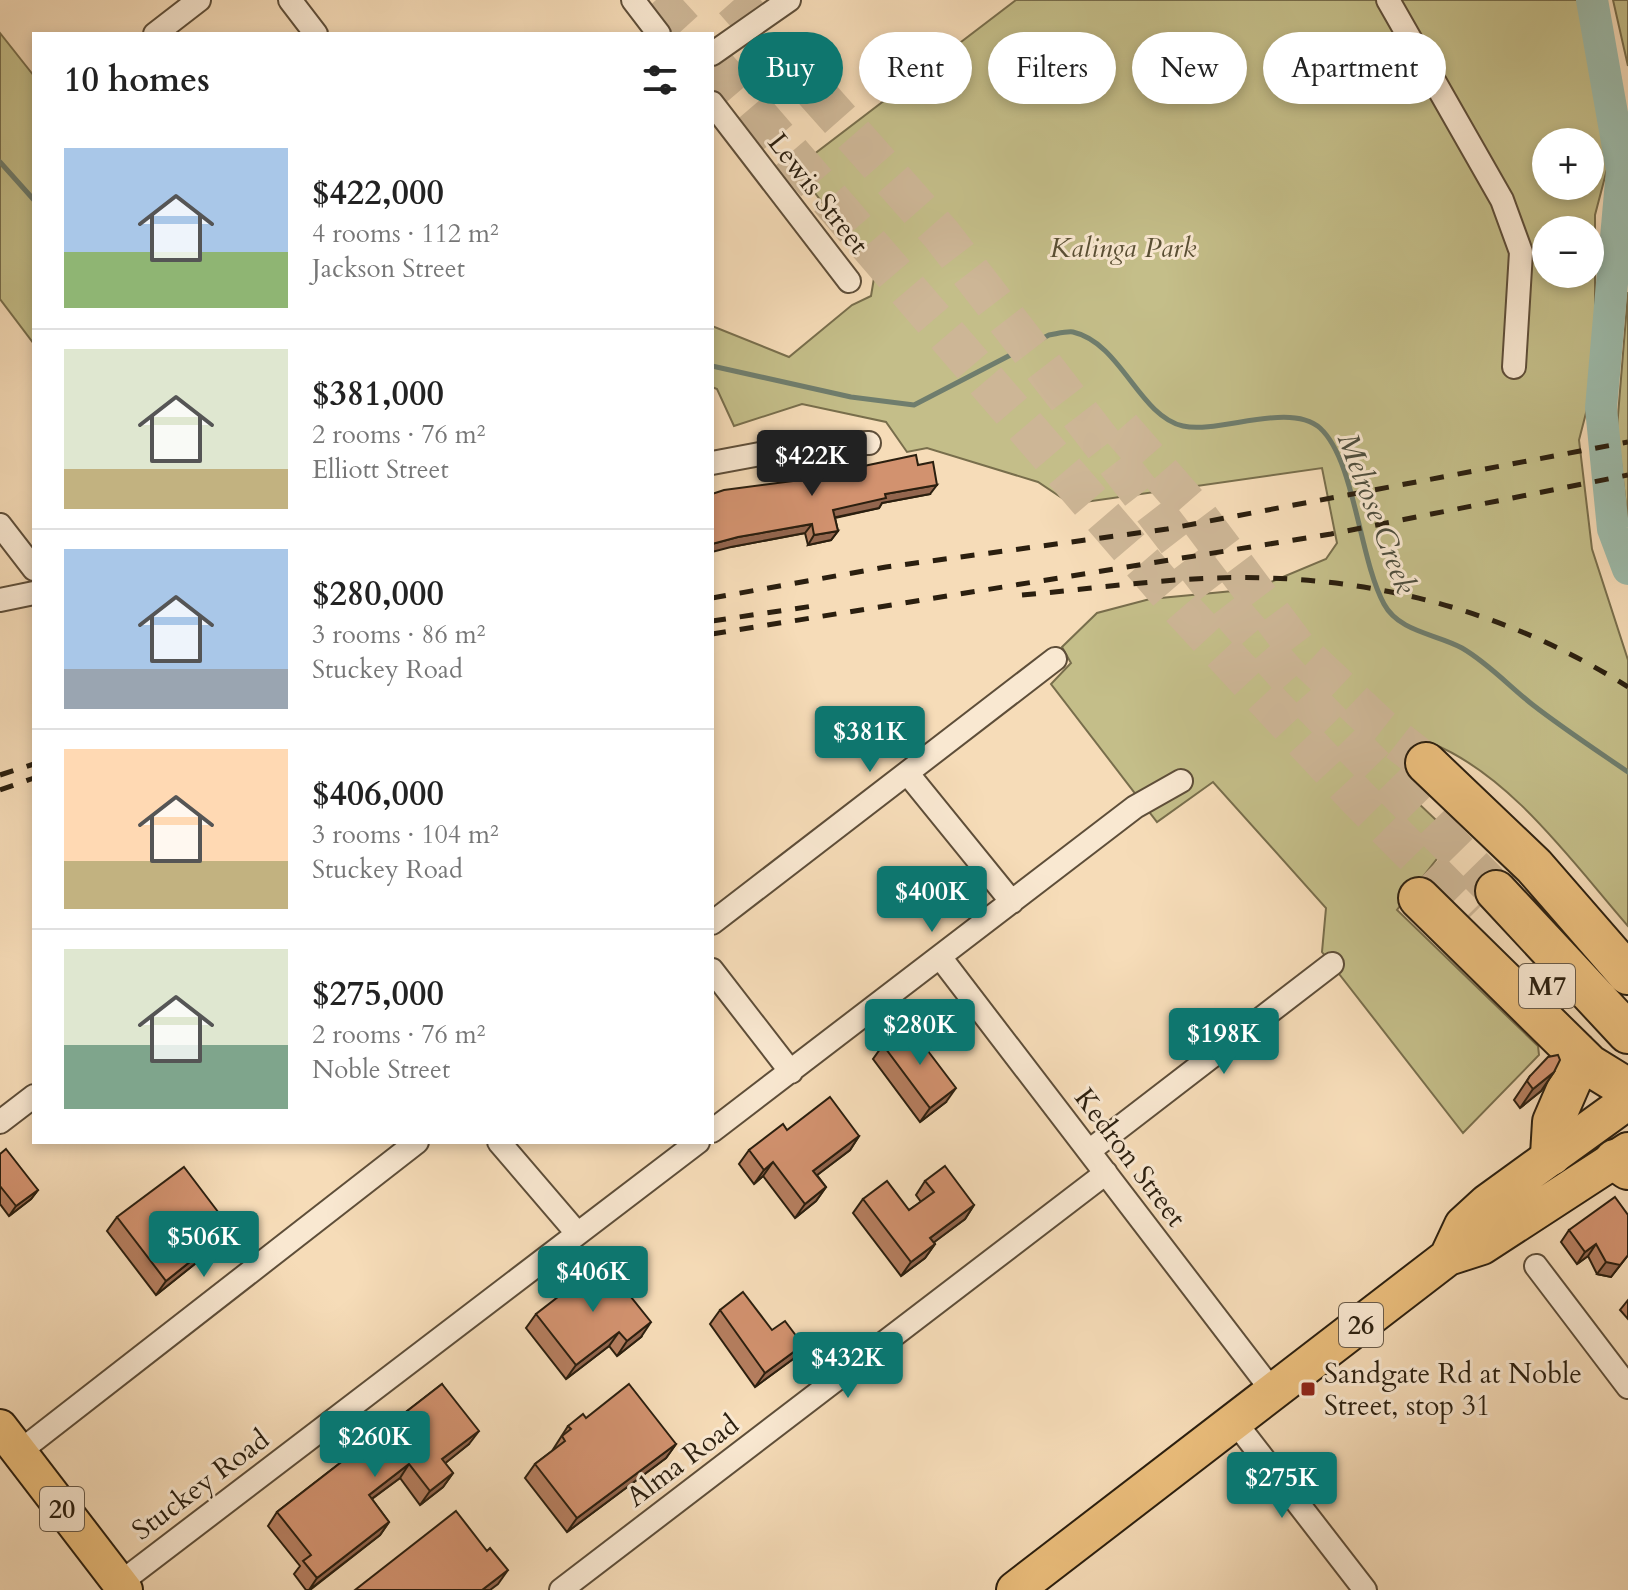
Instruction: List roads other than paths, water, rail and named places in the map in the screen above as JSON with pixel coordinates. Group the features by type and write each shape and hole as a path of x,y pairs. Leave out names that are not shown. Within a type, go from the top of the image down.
{"highway":[{"path":"1426,763 1526,858 1628,974"},
{"path":"1419,898 1607,1079 1625,1061"},
{"name":"M7","path":"1485,902 1625,1061"},
{"path":"1551,1155 1553,1122 1572,1078 1576,1052"},
{"name":"26","path":"1448,1257 1463,1225 1551,1155 1628,1101"},
{"name":"26","path":"1015,1590 1448,1257 1482,1246 1624,1160"}],"main road":[{"name":"20","path":"7,1440 123,1587"}],"street":[{"path":"158,32 199,0"},
{"path":"290,0 314,32"},
{"path":"633,0 657,32"},
{"path":"714,53 789,0"},
{"path":"1388,0 1502,200 1521,252 1514,367"},
{"name":"Lewis Street","path":"714,106 849,281"},
{"path":"714,463 814,444 869,443"},
{"path":"0,525 32,566"},
{"path":"0,600 32,593"},
{"path":"714,921 1055,659"},
{"path":"908,774 1012,902"},
{"path":"714,1130 1135,807 1181,781"},
{"name":"Kedron Street","path":"940,957 1274,1393"},
{"path":"1089,1151 1332,964"},
{"path":"714,973 791,1072"},
{"path":"0,1122 32,1098"},
{"path":"7,1440 414,1144"},
{"path":"501,1144 577,1233"},
{"name":"Stuckey Road","path":"123,1587 695,1144"},
{"name":"Alma Road","path":"561,1590 1106,1173"},
{"path":"1536,1266 1628,1387"},
{"path":"1235,1422 1365,1590"}],"waterway":[{"path":"1592,0 1622,170 1601,408 1613,529 1628,569"},
{"name":"Melrose Creek","path":"0,162 32,198"},
{"name":"Melrose Creek","path":"714,366 851,397 914,405 1049,335 1073,332 1090,339 1104,350 1154,409 1168,420 1183,426 1215,426 1291,417 1307,420 1320,428 1332,443 1341,463 1368,562 1384,604 1391,613 1409,627 1472,654 1545,714 1628,772"}],"tunnel":[{"path":"656,0 685,32"},
{"path":"734,0 941,234 1237,618 1315,707 1496,891"},
{"path":"714,64 1185,612 1357,797 1473,914"},
{"path":"1121,428 1192,509 1298,650 1381,728 1426,763"}],"railway":[{"path":"714,598 886,567 1167,529 1628,442"},
{"path":"714,634 1331,534 1628,475"},
{"path":"1022,595 1174,580 1235,578 1313,581 1361,587 1408,596 1499,623 1543,641 1628,687"},
{"path":"714,621 820,605"},
{"path":"0,775 32,765"},
{"path":"0,790 32,779"}],"place":[{"name":"Sandgate Rd at Noble Street, stop 31","path":"1308,1389"}],"park label":[{"name":"Kalinga Park","path":"1123,247"}]}
